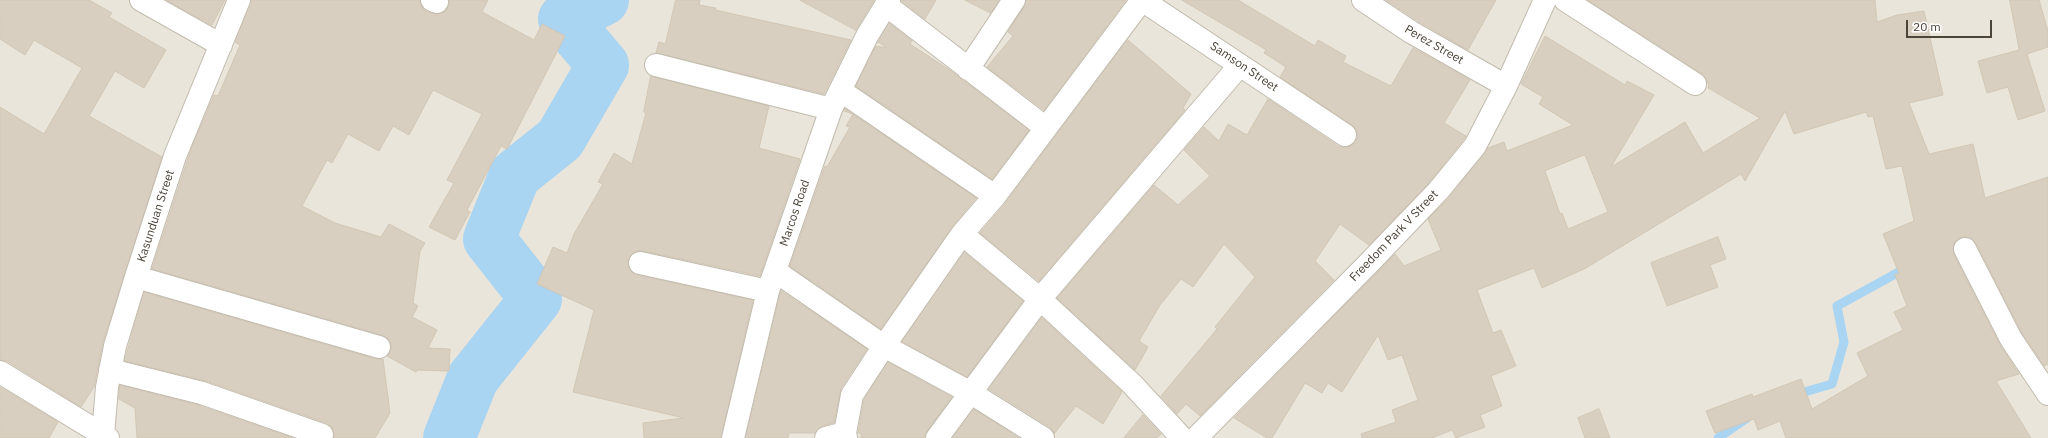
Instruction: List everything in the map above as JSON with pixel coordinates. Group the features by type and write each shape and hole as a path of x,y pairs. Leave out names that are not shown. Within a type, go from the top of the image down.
{"street":[{"path":"141,0 221,45"},
{"name":"Kasunduan Street","path":"105,436 110,370 115,346 136,277 175,156 239,0"},
{"path":"968,69 1014,0"},
{"path":"839,436 852,395 884,346 962,234 994,196 1142,0"},
{"name":"Samson Street","path":"1142,0 1345,135"},
{"name":"Perez Street","path":"1362,0 1411,32 1506,86"},
{"name":"Freedom Park V Street","path":"1196,438 1369,264 1438,191 1475,146 1506,86 1545,0"},
{"path":"1565,0 1695,84"},
{"path":"888,3 968,69 1046,128"},
{"name":"Marcos Road","path":"733,438 772,281 836,100 868,36 888,3"},
{"path":"656,65 836,100 994,196"},
{"path":"937,438 972,393 1010,337 1040,299 1240,65"},
{"path":"962,234 1040,299 1132,384 1182,438"},
{"path":"1965,249 2011,339 2048,394"},
{"path":"640,263 772,281 884,346 972,393 1043,438"},
{"path":"136,277 379,347"},
{"path":"110,370 202,393 322,435"},
{"path":"0,372 105,436"}],"shaded area":[{"path":"0,0 2048,0 2048,438 0,438"}],"building":[{"path":"0,0 89,0 112,13 109,17 166,50 144,88 115,71 89,116 162,157 103,342 94,387 81,407 7,361 0,360 0,107 44,134 82,68 34,40 25,55 0,39"},
{"path":"166,0 225,0 212,25"},
{"path":"251,0 420,0 422,8 427,12 438,14 445,12 449,6 449,0 488,0 482,12 534,40 542,24 565,36 507,149 501,146 467,210 470,212 455,240 429,227 454,183 447,180 482,114 433,90 409,135 393,126 379,151 348,134 332,163 327,160 302,206 335,223 381,237 389,224 425,243 420,251 413,303 418,306 412,317 437,330 428,348 450,349 449,371 417,370 416,372 387,356 391,351 391,344 388,339 382,335 152,269 192,146 214,95 218,96 240,45 235,42"},
{"path":"676,0 700,0 699,5 716,8 715,10 851,40 824,94 656,53 659,42 665,44"},
{"path":"800,0 874,0 856,30"},
{"path":"901,0 936,0 925,19"},
{"path":"965,0 999,0 991,13"},
{"path":"1026,0 1126,0 1044,110 987,67 1013,36 1008,32 1024,7"},
{"path":"1182,0 1238,0 1315,46 1318,40 1346,56 1343,62 1391,86 1413,48 1470,80 1444,123 1466,136 1429,183 1369,245 1340,224 1315,261 1334,280 1200,416 1186,404 1177,414 1161,396 1217,329 1215,327 1255,277 1224,244 1193,287 1181,279 1160,305 1139,341 1148,347 1135,370 1057,298 1154,185 1178,205 1210,176 1184,150 1204,127 1219,141 1228,124 1247,135 1268,99 1338,146 1351,146 1356,142 1357,135 1356,129 1352,125 1280,77 1286,67 1264,53 1266,50"},
{"path":"1386,0 1496,0 1468,50 1418,21"},
{"path":"1588,0 1875,0 1877,22 1897,15 1924,11 1943,95 1909,103 1929,154 1973,144 1985,198 2048,177 2048,364 2044,366 2022,333 1976,243 1971,238 1960,238 1955,242 1953,248 1954,255 2000,345 2019,374 1996,381 2031,438 1786,438 1780,421 1758,430 1754,419 1715,433 1706,411 1752,394 1753,397 1801,379 1812,409 1868,376 1857,353 1903,330 1894,312 1907,306 1895,275 1899,273 1883,234 1914,221 1902,166 1886,169 1873,116 1868,117 1866,112 1794,134 1785,111 1745,181 1741,174 1586,268 1542,288 1534,268 1477,290 1493,333 1501,330 1516,366 1491,376 1502,406 1480,415 1485,427 1456,438 1452,430 1432,438 1362,438 1361,434 1396,422 1392,410 1418,400 1402,355 1388,360 1378,335 1342,392 1328,383 1322,393 1305,383 1272,438 1267,438 1234,418 1395,254 1404,266 1441,250 1428,219 1448,199 1488,148 1504,142 1507,151 1573,125 1539,104 1543,97 1521,84 1545,36 1625,85 1627,81 1654,95 1611,167 1685,122 1703,153 1760,118 1708,88 1709,85 1702,74","holes":["1585,155 1608,212 1568,229 1562,213 1560,214 1545,171"]},
{"path":"2010,0 2039,0 2048,31 2048,47 2027,54 2045,111 2018,120 2008,87 1987,93 1978,61 2019,50"},
{"path":"889,23 912,41 910,44 951,71 1029,130 992,179 856,86 876,46 887,48 878,42"},
{"path":"1128,40 1191,94 1183,108 1185,110 1039,281 980,233 1005,204"},
{"path":"651,76 769,106 759,148 800,159 760,276 643,251 636,251 628,260 628,267 637,275 753,300 721,438 644,438 643,423 684,418 573,392 594,310 537,284 553,247 567,253 574,234 603,184 598,182 614,153 632,164 646,113 644,112"},
{"path":"853,114 976,198 952,227 881,329 790,266 825,166 827,167 850,127 846,126"},
{"path":"1718,237 1726,259 1710,265 1718,287 1667,306 1651,263"},
{"path":"964,252 1023,301 967,377 902,342"},
{"path":"781,291 867,349 841,388 834,423 822,426 815,433 789,433 788,438 746,438"},
{"path":"144,292 376,359 383,359 390,413 375,438 334,438 332,427 326,423 206,381 125,361"},
{"path":"1042,318 1122,392 1103,424 1076,406 1054,434 1050,427 989,389"},
{"path":"888,362 952,397 927,431 925,438 860,438 862,434 858,433 864,400"},
{"path":"120,385 198,405 293,438 137,438 135,408 119,399"},
{"path":"0,387 58,422 49,438 0,438"},
{"path":"974,409 1019,438 953,438"},
{"path":"1599,409 1610,438 1585,438 1578,418"},
{"path":"1143,415 1161,434 1157,438 1124,438"}],"waterway":[{"path":"449,438 473,378 536,299 489,239 515,175 560,139 603,65 564,19 603,0"},
{"path":"1794,395 1832,384 1844,342 1837,306 1908,267"},
{"path":"1718,438 1747,418"}]}
